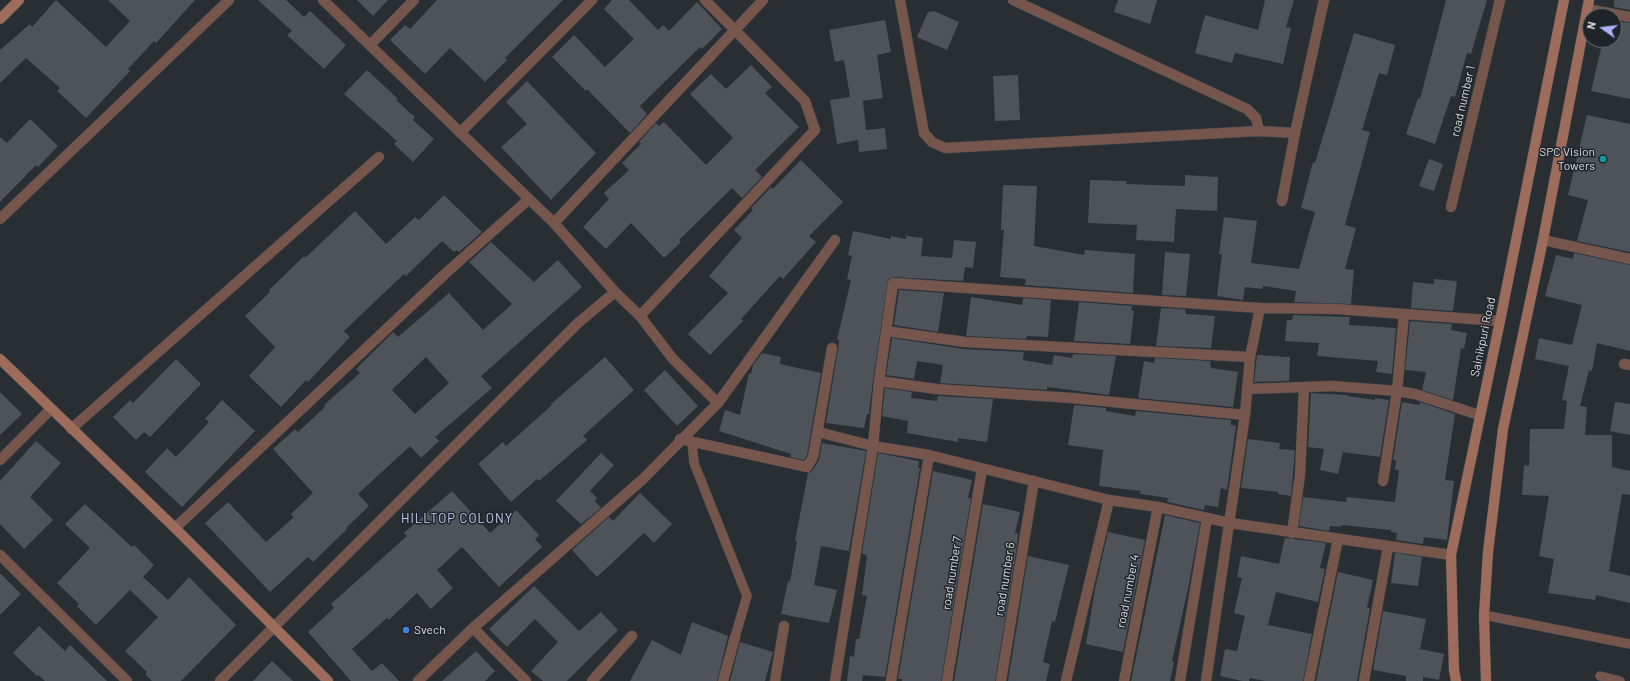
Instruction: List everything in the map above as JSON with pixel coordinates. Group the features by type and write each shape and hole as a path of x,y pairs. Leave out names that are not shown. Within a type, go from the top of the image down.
{"main road":[{"path":"1,18 19,0"},
{"name":"Sainikpuri Road","path":"1456,681 1454,670 1451,554 1500,321 1564,0"},
{"path":"1486,681 1484,615 1488,552 1503,429 1588,4"},
{"path":"0,359 175,528 328,681"}],"street":[{"path":"0,219 229,0"},
{"path":"323,0 554,223 615,292 640,316 673,358 718,403"},
{"path":"370,45 414,0"},
{"path":"460,133 592,0"},
{"path":"640,316 815,130 805,100 705,0"},
{"path":"554,223 736,31 763,0"},
{"path":"900,0 924,133 932,142 945,148 1259,131 1295,133"},
{"path":"1013,0 1247,109 1256,118 1259,131"},
{"path":"1282,202 1295,133 1324,0"},
{"name":"road number 1","path":"1451,207 1500,0"},
{"path":"1588,4 1630,17"},
{"path":"71,429 379,157"},
{"path":"175,528 446,273 529,199"},
{"path":"418,681 473,628 643,479 680,439 718,403 835,240"},
{"path":"1542,240 1630,259"},
{"path":"835,681 873,446 879,381 893,283 1260,308 1336,309 1500,321"},
{"path":"220,681 273,626 578,323 615,292"},
{"path":"1206,681 1245,415 1250,357 1260,308"},
{"path":"1383,481 1397,391 1404,314"},
{"path":"886,331 965,342 1250,357"},
{"path":"680,439 807,467 813,457 832,348"},
{"path":"879,381 936,389 1072,398 1245,415"},
{"path":"1248,389 1332,386 1397,391 1414,394 1479,416"},
{"path":"1292,533 1300,475 1304,387"},
{"path":"0,460 51,409"},
{"path":"818,432 873,446 929,455 1109,500 1158,507 1230,523 1292,533 1451,554"},
{"path":"891,681 929,455"},
{"name":"road number 7","path":"947,681 982,469"},
{"name":"road number 6","path":"1001,681 1034,481"},
{"path":"1066,681 1109,500"},
{"name":"road number 4","path":"1124,681 1158,507"},
{"path":"1180,681 1207,518"},
{"path":"1309,681 1338,539"},
{"path":"1364,681 1388,546"},
{"path":"0,555 127,681"},
{"path":"775,681 784,626"},
{"path":"473,628 526,681"},
{"path":"592,681 632,636"},
{"path":"723,681 735,637"}],"lane":[{"path":"692,442 694,463 747,596 735,637"},
{"path":"1484,615 1630,644"},
{"path":"1600,676 1620,681"}],"building":[{"path":"56,0 106,47 130,21 108,0 195,0 156,43 154,41 128,69 130,71 86,118 57,91 60,88 26,58 0,83 0,50 30,24 32,27"},
{"path":"258,0 286,0 304,17 310,11 346,45 324,69 287,35 292,31"},
{"path":"357,0 388,0 373,16"},
{"path":"437,0 563,0 505,58 507,60 485,82 450,48 425,74 390,40 405,25 410,29"},
{"path":"612,0 629,0 658,30 663,25 669,31 697,2 722,29 702,49 700,47 640,106 647,114 630,133 587,89 586,91 552,57 574,35 605,67 634,39 604,9"},
{"path":"1118,0 1157,0 1150,24 1114,12"},
{"path":"1265,0 1294,0 1286,27 1291,28 1283,64 1235,53 1232,63 1195,53 1205,15 1258,30"},
{"path":"1446,0 1487,0 1471,54 1467,53 1455,97 1451,96 1435,144 1406,134 1418,98 1420,99"},
{"path":"1614,0 1630,0 1630,10 1614,7"},
{"path":"934,11 959,22 947,50 917,37 928,12"},
{"path":"885,20 891,52 877,55 883,98 863,101 866,130 885,128 887,149 859,152 858,140 837,144 830,100 850,97 844,60 835,62 829,30"},
{"path":"1622,22 1630,23 1630,99 1591,91 1601,48 1622,48"},
{"path":"1354,33 1395,45 1387,75 1379,73 1362,130 1370,132 1345,225 1356,228 1345,269 1354,270 1351,304 1294,302 1296,291 1263,286 1262,289 1245,287 1243,300 1217,296 1222,254 1219,254 1224,217 1257,221 1251,263 1299,269 1315,212 1301,208 1313,162 1315,163"},
{"path":"751,65 772,87 765,93 799,127 755,170 762,177 742,198 732,188 679,240 681,242 664,258 631,223 606,249 583,227 609,199 604,193 629,170 622,163 641,144 639,142 656,123 659,126 664,122 706,165 733,138 690,94 711,74 726,89"},
{"path":"367,70 398,99 396,100 415,117 413,120 434,139 413,162 394,144 397,141 344,94"},
{"path":"1018,75 1020,120 995,121 993,76"},
{"path":"527,81 596,153 551,200 501,147 527,124 506,102"},
{"name":"SPC Vision Towers","path":"1587,115 1630,124 1630,252 1577,241 1588,200 1568,195"},
{"path":"30,119 58,146 38,167 36,165 0,202 0,137 7,143"},
{"path":"1429,159 1443,164 1434,191 1419,186"},
{"path":"801,160 843,202 809,236 816,242 783,279 780,276 741,319 743,321 710,355 688,334 728,293 709,276 742,238 734,230 753,210 751,208 771,187 773,189"},
{"path":"1185,175 1218,177 1217,211 1176,209 1174,242 1136,240 1137,225 1088,223 1090,180 1127,181 1126,184 1185,186"},
{"path":"1003,185 1037,186 1034,246 1084,255 1085,250 1135,254 1133,293 1025,285 1026,279 1000,277 1004,230 1001,230"},
{"path":"444,195 482,232 459,252 457,250 454,252 442,241 406,276 404,274 344,331 350,337 308,382 306,380 281,407 249,376 275,347 245,316 304,256 305,258 355,211 386,244 415,217 419,220"},
{"path":"853,231 891,239 891,236 906,239 906,236 923,238 921,256 952,258 954,240 976,242 973,268 965,267 963,281 893,277 888,279 869,414 867,414 864,428 826,423 838,349 839,340 837,340 851,280 847,279 852,256 848,255"},
{"path":"491,242 534,282 558,260 582,287 481,376 492,388 435,437 439,441 421,458 410,446 358,494 369,506 346,528 347,529 313,562 308,557 270,592 205,523 228,502 266,542 294,517 291,514 313,493 273,449 295,429 298,432 325,407 324,405 360,373 356,369 393,332 398,337 449,293 483,330 512,304 469,262","holes":["426,357 449,383 415,414 392,390"]},
{"path":"1165,252 1190,254 1186,296 1162,295"},
{"path":"1574,253 1630,265 1630,351 1597,343 1592,371 1589,370 1580,406 1587,407 1585,435 1612,435 1612,467 1630,471 1630,495 1622,494 1609,571 1630,576 1630,603 1596,595 1595,600 1548,593 1554,559 1539,556 1549,496 1522,495 1524,465 1529,466 1530,429 1564,429 1567,401 1562,400 1569,366 1535,359 1539,338 1572,345 1582,305 1545,296 1556,255 1573,259"},
{"path":"1434,279 1457,281 1453,311 1411,308 1413,282 1434,284"},
{"path":"899,290 944,293 938,332 894,325"},
{"path":"971,297 1022,305 1023,298 1051,300 1048,337 1027,336 1026,339 966,336"},
{"path":"1079,302 1132,306 1131,310 1134,311 1130,344 1074,341"},
{"path":"1161,308 1185,309 1186,314 1215,316 1211,348 1156,346"},
{"path":"1293,315 1350,317 1349,325 1396,328 1392,374 1376,372 1378,361 1317,356 1319,343 1285,341 1287,320 1292,320"},
{"path":"1410,321 1452,324 1451,330 1467,333 1464,349 1461,348 1453,400 1422,390 1426,372 1405,370"},
{"path":"892,338 964,349 1024,352 1023,360 1052,365 1054,355 1072,358 1073,354 1116,356 1109,395 1047,387 1047,390 940,383 943,365 917,361 914,379 886,375"},
{"path":"762,353 781,357 780,364 821,373 807,455 804,460 790,457 791,454 719,431 725,410 740,415 749,373 751,374 753,365"},
{"path":"1257,355 1290,357 1289,381 1254,382"},
{"path":"605,357 634,390 583,436 587,440 539,481 537,479 511,502 478,464 503,442 506,446"},
{"path":"1155,358 1210,361 1211,368 1238,372 1233,407 1138,398 1144,361 1154,363"},
{"path":"176,359 201,384 150,437 144,432 136,440 113,417 130,400 133,403"},
{"path":"665,370 698,406 677,426 644,390"},
{"path":"885,388 912,392 911,398 937,401 938,396 993,399 987,442 958,438 958,442 907,433 908,421 882,416"},
{"path":"0,392 22,414 0,435"},
{"path":"1311,393 1348,395 1375,400 1375,398 1389,400 1380,457 1343,452 1338,474 1320,470 1324,449 1308,447"},
{"path":"222,400 255,431 182,507 145,472 167,448 176,457 209,422 205,419"},
{"path":"1402,402 1419,405 1420,402 1455,414 1445,480 1454,481 1447,540 1424,537 1423,544 1396,540 1397,533 1391,532 1391,530 1341,525 1341,527 1330,526 1329,531 1299,526 1303,497 1346,502 1347,497 1395,502 1399,470 1395,470 1396,460 1393,460"},
{"path":"1615,402 1630,404 1630,435 1610,431"},
{"path":"1074,405 1106,408 1106,411 1135,416 1136,411 1231,420 1231,425 1236,426 1227,490 1221,488 1218,507 1205,505 1204,510 1167,502 1168,498 1140,494 1141,491 1099,486 1103,450 1068,445"},
{"path":"1248,439 1280,443 1279,449 1295,450 1291,496 1278,494 1278,492 1241,488"},
{"path":"36,441 61,463 30,497 53,520 24,549 0,524 0,481"},
{"path":"822,443 866,451 849,551 821,546 814,585 837,590 829,623 781,614 788,581 790,582 797,541 795,541 808,473 812,471 819,460"},
{"path":"601,453 614,465 590,491 597,498 595,501 601,508 581,524 556,501"},
{"path":"878,453 919,461 918,468 920,468 885,677 863,675 862,681 847,681 850,656 854,657 856,639 859,639 867,596 862,595 867,556 862,553"},
{"path":"933,471 972,480 968,498 971,498 941,681 902,681 902,679 898,679"},
{"path":"452,491 490,533 516,510 539,535 535,539 542,547 499,587 462,547 437,570 453,588 431,609 417,593 389,620 387,618 352,649 372,671 382,663 399,681 351,681 308,632 334,608 331,604 407,536 404,533"},
{"path":"640,493 672,524 654,543 644,533 597,577 572,550 609,517 613,521"},
{"path":"85,504 132,547 134,545 154,565 143,577 168,600 189,577 236,625 181,681 152,681 145,674 147,672 125,651 158,617 130,590 96,625 77,606 79,604 57,583 90,548 65,524"},
{"path":"983,504 1020,512 1015,533 1018,534 1016,553 995,681 954,681"},
{"path":"1165,515 1200,523 1188,589 1172,661 1174,662 1170,681 1131,681"},
{"path":"1108,532 1145,540 1123,652 1086,644 1095,589"},
{"path":"1285,538 1326,543 1320,568 1325,569 1318,602 1276,592 1268,625 1312,634 1303,681 1265,681 1250,678 1249,681 1242,681 1220,676 1225,649 1237,651 1245,616 1234,613 1242,578 1237,577 1241,556 1279,564"},
{"path":"1395,553 1422,557 1418,586 1391,583"},
{"path":"1028,556 1069,565 1055,622 1052,621 1043,662 1050,664 1046,681 1008,681"},
{"path":"1338,572 1373,580 1367,608 1370,608 1357,681 1316,681"},
{"path":"0,573 21,594 0,615"},
{"path":"534,586 579,631 601,612 618,630 567,681 543,681 531,671 558,642 535,619 507,647 489,629"},
{"path":"1383,611 1426,619 1420,649 1444,654 1439,680 1423,677 1423,681 1406,681 1406,676 1373,670"},
{"path":"692,622 728,636 717,681 630,681 652,640 681,655"},
{"path":"39,626 65,651 70,645 107,681 45,681 38,675 37,676 13,653"},
{"path":"740,642 773,652 765,681 730,681"},
{"path":"476,651 495,671 485,681 442,681"},
{"path":"272,661 293,681 253,681"}],"place":[{"name":"SPC Vision Towers","path":"1603,159"},
{"name":"Svech","path":"406,630"}],"district":[{"name":"HILLTOP COLONY","path":"457,519"}]}
